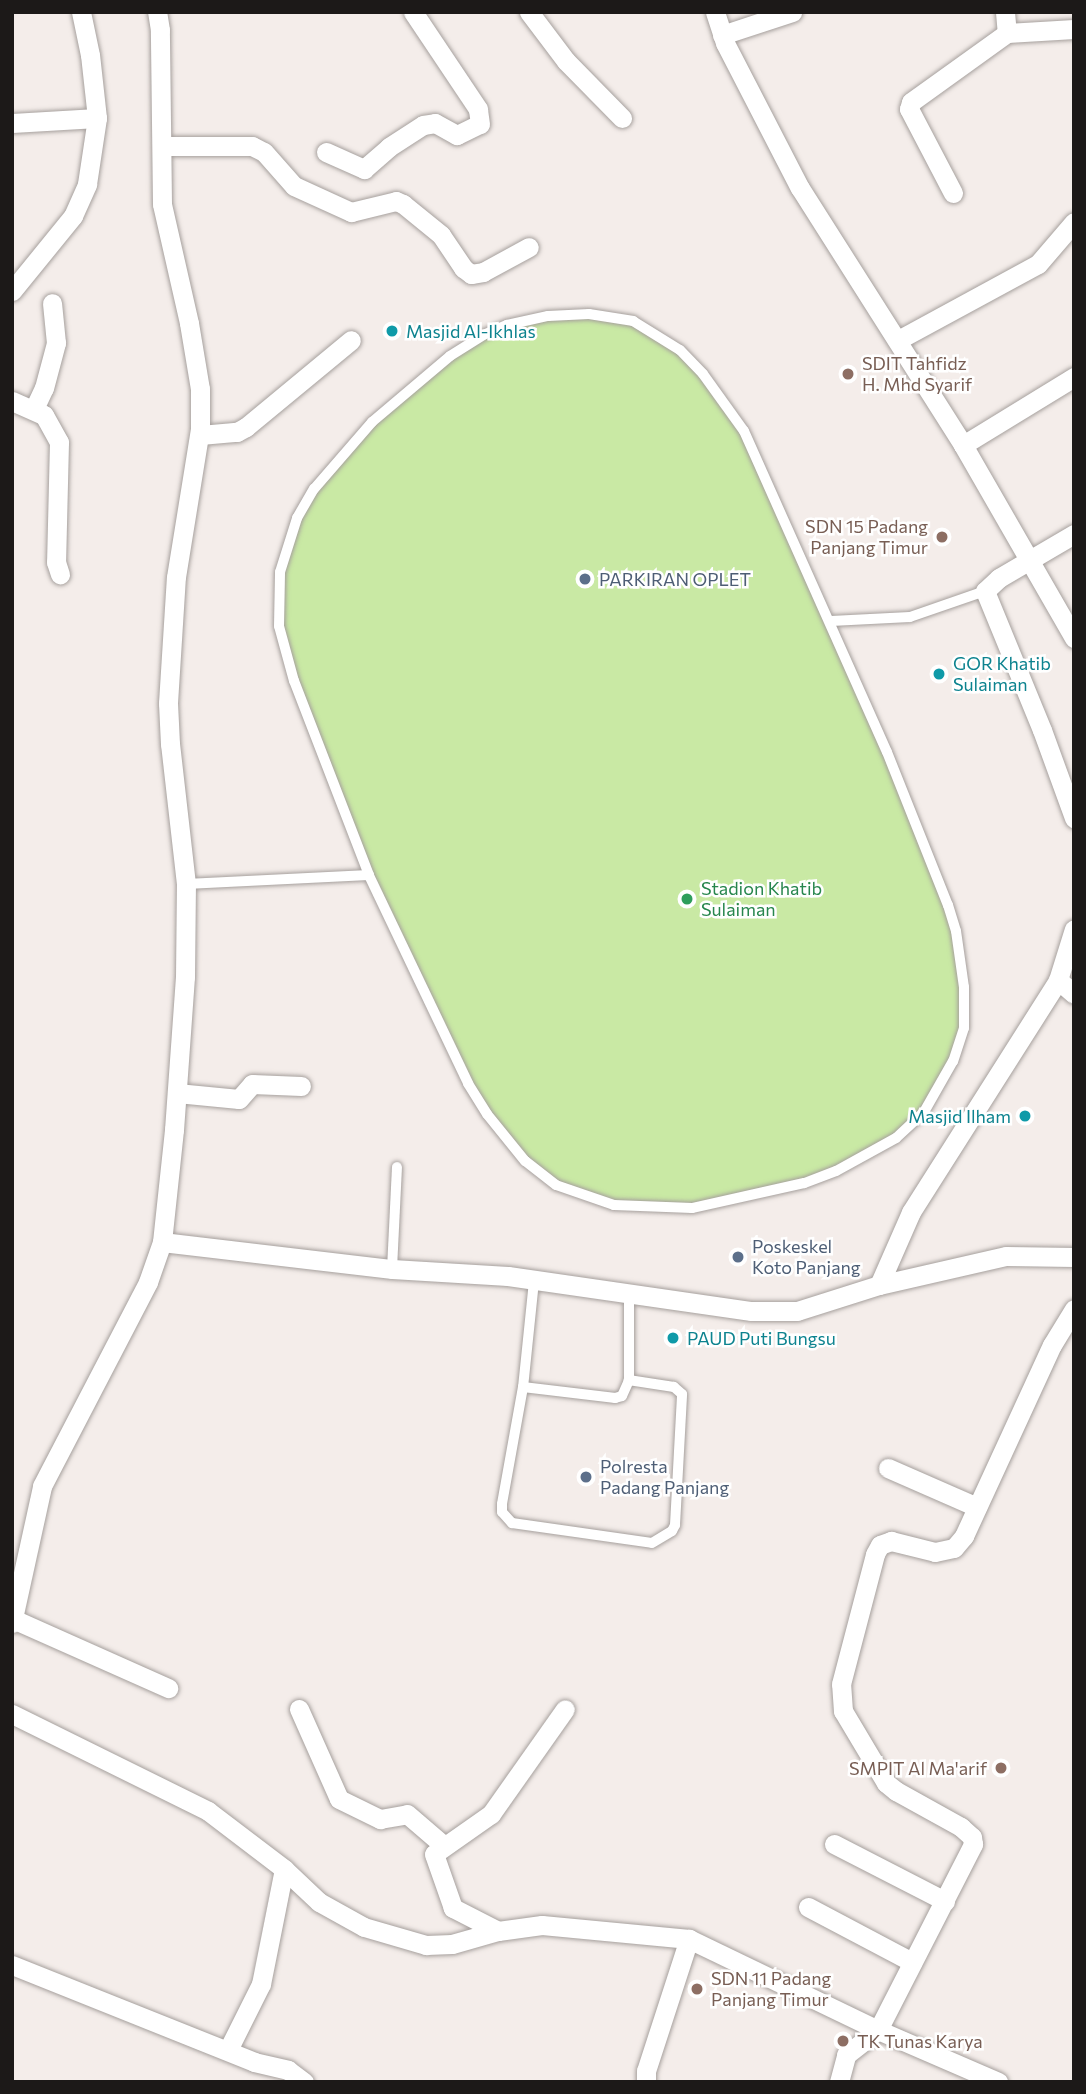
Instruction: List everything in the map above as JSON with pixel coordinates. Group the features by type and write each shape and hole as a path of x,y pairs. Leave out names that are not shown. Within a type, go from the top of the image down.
{"street":[{"path":"12,291 73,216 87,184 97,118 90,55 81,12"},
{"path":"157,12 160,30 162,204 189,323 200,388 200,435 176,577 168,703 186,884 185,977 177,1093 162,1242 148,1282 42,1486 13,1621 168,1688"},
{"path":"326,152 364,169 389,147 423,125 435,122 457,135 480,124 478,110 413,12"},
{"path":"529,12 566,61 622,118"},
{"path":"715,12 722,35 800,188 963,445 1031,559 1074,638"},
{"path":"722,35 792,12"},
{"path":"1005,12 1007,33"},
{"path":"953,193 909,109 911,102 1007,33 1074,29"},
{"path":"12,123 97,118"},
{"path":"162,146 252,146 264,152 294,186 351,212 396,201 441,235 463,268 471,274 483,272 529,247"},
{"path":"898,340 1038,264 1074,222"},
{"path":"34,409 44,388 56,343 52,303"},
{"path":"200,435 237,432 246,427 351,340"},
{"path":"963,445 1074,377"},
{"path":"12,401 44,415 59,442 56,562 60,574"},
{"path":"1074,534 999,578 985,591 1042,730 1074,818"},
{"path":"879,1285 911,1212 1058,980 1074,929"},
{"path":"1058,980 1074,993"},
{"path":"177,1093 239,1099 252,1084 301,1086"},
{"path":"162,1242 392,1269 508,1276 534,1282 751,1311 797,1311 879,1285 1006,1256 1074,1257"},
{"path":"839,2082 846,2055 878,2029 972,1850 972,1838 961,1827 896,1791 878,1772 843,1711 841,1684 876,1549 891,1542 935,1552 948,1551 964,1536 1052,1345 1074,1309"},
{"path":"888,1468 977,1507"},
{"path":"299,1709 339,1799 380,1819 407,1814 443,1845"},
{"path":"498,1931 453,1908 448,1887 433,1857 443,1845 474,1829 491,1814 565,1709"},
{"path":"12,1714 208,1811 284,1869 319,1902 339,1915 412,1944 452,1944 498,1931 542,1925 689,1939 878,2029 998,2082"},
{"path":"834,1844 945,1901"},
{"path":"228,2050 261,1984 284,1869"},
{"path":"808,1907 912,1962"},
{"path":"646,2082 646,2071 689,1939"},
{"path":"12,1965 254,2062 288,2070 304,2082"}],"lane":[{"path":"589,314 633,321 680,350 703,374 744,431 831,621 948,905 960,951 966,1012 958,1048 924,1112 896,1138 861,1158 804,1183 692,1208 614,1205 556,1185 525,1161 487,1114 462,1071 369,875 286,657 278,616 283,556 309,499 345,450 393,402 450,356 483,335 508,325 548,316 589,314"},
{"path":"831,621 910,617 985,591"},
{"path":"186,884 369,875"},
{"path":"392,1269 397,1167"},
{"path":"534,1282 523,1387 502,1513 512,1523 652,1543 672,1531 675,1525 682,1394 674,1387 629,1380"},
{"path":"523,1387 615,1398 627,1389 629,1294"}],"green space":[{"path":"589,317 632,323 678,352 732,415 885,753 953,931 963,1012 956,1047 922,1110 895,1136 860,1156 803,1181 691,1206 614,1203 557,1183 540,1172 504,1133 470,1082 371,874 296,680 282,625 282,572 292,537 316,490 373,424 452,358 485,337 508,327 549,319"}],"place":[{"name":"Masjid Al-Ikhlas","path":"392,331"},
{"name":"SDIT Tahfidz H. Mhd Syarif","path":"848,374"},
{"name":"SDN 15 Padang Panjang Timur","path":"942,537"},
{"name":"PARKIRAN OPLET","path":"585,579"},
{"name":"GOR Khatib Sulaiman","path":"939,674"},
{"name":"Stadion Khatib Sulaiman","path":"687,899"},
{"name":"Masjid Ilham","path":"1025,1116"},
{"name":"Poskeskel Koto Panjang","path":"738,1257"},
{"name":"PAUD Puti Bungsu","path":"673,1338"},
{"name":"Polresta Padang Panjang","path":"586,1477"},
{"name":"SMPIT Al Ma'arif","path":"1001,1768"},
{"name":"SDN 11 Padang Panjang Timur","path":"697,1989"},
{"name":"TK Tunas Karya","path":"843,2041"}]}
